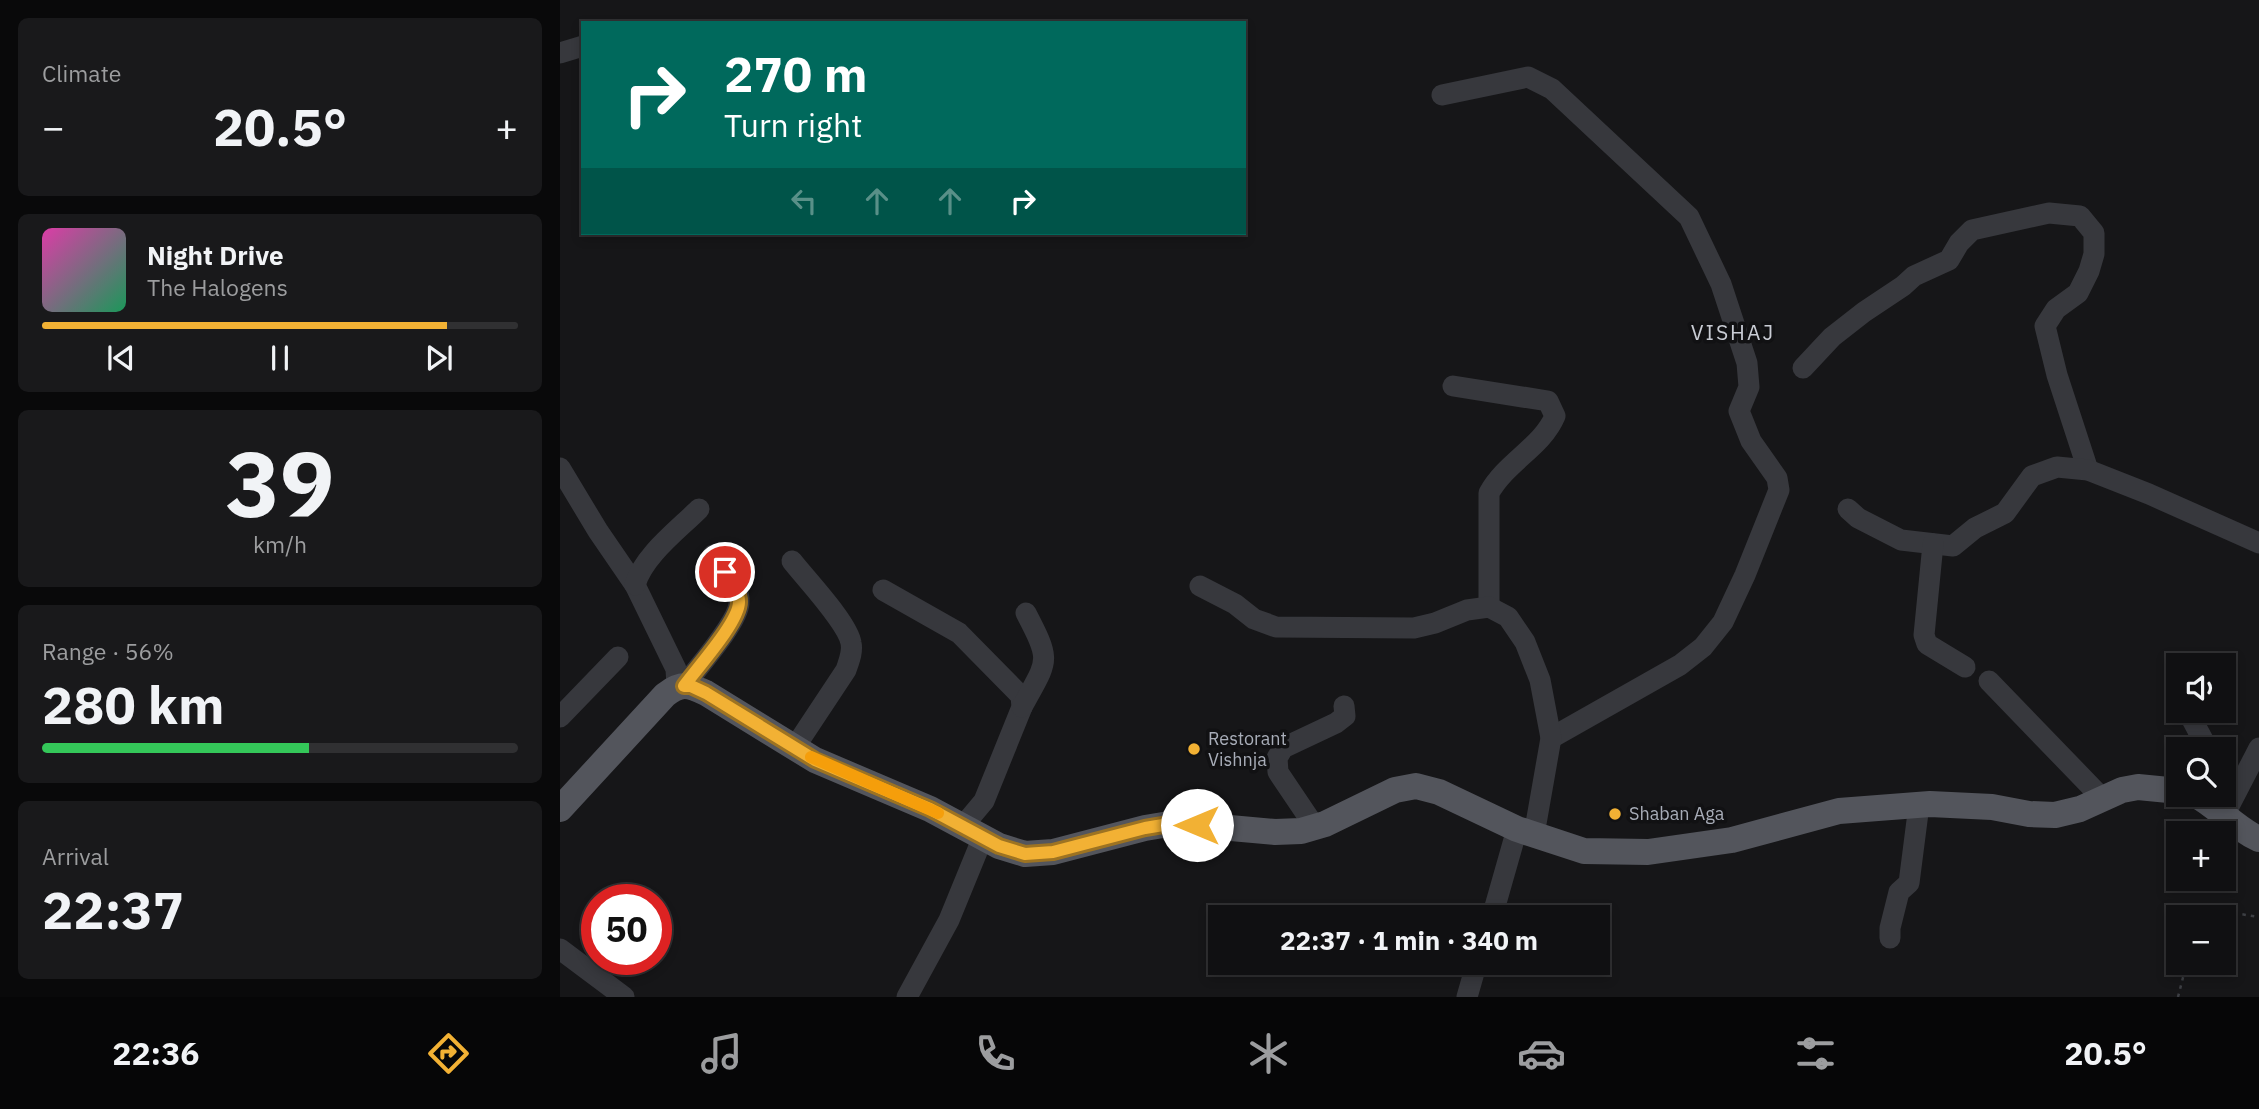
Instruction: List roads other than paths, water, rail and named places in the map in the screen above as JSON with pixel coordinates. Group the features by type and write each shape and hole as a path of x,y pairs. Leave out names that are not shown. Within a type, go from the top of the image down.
{"main road":[{"path":"560,807 665,695 680,686 691,686 706,693 815,760 930,809 999,846 1025,854 1053,852 1175,823 1275,832 1301,831 1325,824 1395,790 1416,786 1439,792 1526,832 1584,851 1648,852 1732,840 1839,811 1919,805 1992,807 2029,814 2055,815 2080,809 2122,790 2138,787 2166,790"},
{"path":"2216,807 2247,834 2259,839"}],"street":[{"path":"560,53 581,47"},
{"path":"1442,95 1528,77 1540,81 1552,89 1689,217 1721,284 1747,363 1749,387 1739,411 1751,442 1777,478 1779,490 1745,575 1723,622 1703,647 1680,665 1551,738"},
{"path":"1803,368 1832,337 1864,312 1914,276 1949,260 1959,243 1972,230 2049,213 2080,216 2094,233 2092,263 2078,293 2056,309 2045,327 2057,375 2088,470"},
{"path":"1453,386 1548,401 1555,416 1550,428 1497,479 1489,494 1489,607"},
{"path":"1848,509 1858,518 1901,540 1953,546 1976,528 2005,513 2032,476 2057,467 2088,470 2259,543"},
{"path":"560,468 635,585 676,669 680,686"},
{"path":"635,585 646,562 699,509"},
{"path":"1933,544 1924,635 1927,644 1965,667"},
{"path":"680,686 733,621 739,603 737,589 713,555"},
{"path":"792,561 845,628 851,642 846,670 795,747"},
{"path":"1200,586 1235,604 1254,619 1276,627 1414,628 1467,610 1489,607 1508,617 1525,642 1540,680 1551,738 1526,832 1497,905"},
{"path":"883,590 959,633 1021,696 1022,707"},
{"path":"909,996 949,920 984,801 1022,707 1042,670 1045,658 1043,646 1026,613"},
{"path":"560,717 618,657"},
{"path":"1989,681 2102,798"},
{"path":"1315,827 1278,772 1277,758 1283,748 1336,723 1345,716 1344,706"},
{"path":"2236,772 2259,748"},
{"path":"1890,938 1899,892 1909,883 1919,805"},
{"path":"560,949 624,997"},
{"path":"1467,997 1473,975"}],"place":[{"name":"Restorant Vishnja","path":"1194,749"},
{"name":"Shaban Aga","path":"1615,814"}],"district":[{"name":"VISHAJ","path":"1733,333"}]}
